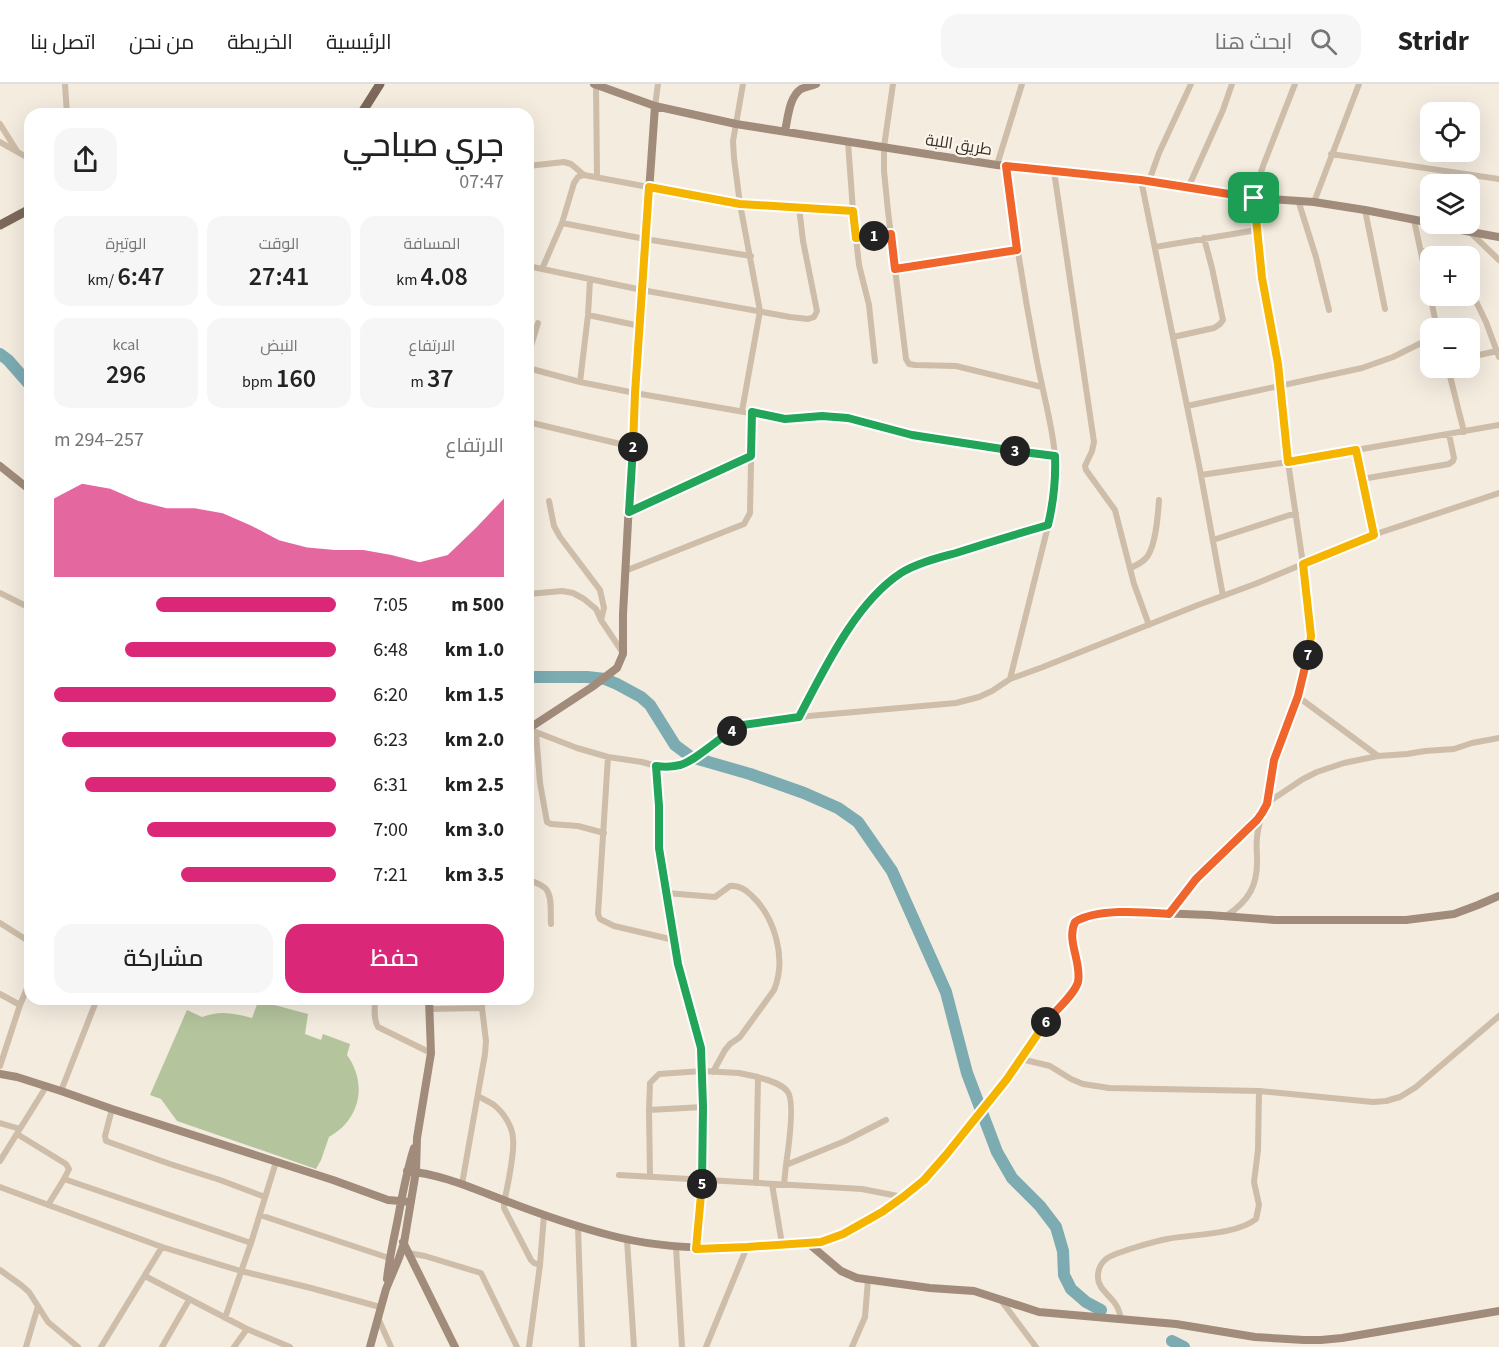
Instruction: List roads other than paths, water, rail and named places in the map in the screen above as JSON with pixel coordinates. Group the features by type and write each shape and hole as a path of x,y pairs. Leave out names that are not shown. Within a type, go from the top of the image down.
{"main road":[{"path":"365,108 380,84"},
{"path":"0,225 24,212"}],"street":[{"path":"65,84 67,108"},
{"path":"595,84 597,177"},
{"name":"طريق اللبة","path":"595,84 655,106 736,124 1001,165 1145,181 1254,198 1314,202 1420,221"},
{"path":"534,730 617,668 623,654 623,614 635,393 658,84"},
{"path":"742,411 760,311 734,158 736,124 744,84"},
{"path":"785,131 798,84"},
{"path":"796,94 816,84"},
{"path":"894,84 884,147 884,171 906,359 909,364 956,366 1042,387"},
{"path":"1010,679 1054,502 1056,478 1055,456 1001,165 1022,84"},
{"path":"1191,84 1145,181 1155,247 1223,596"},
{"path":"1188,188 1232,84"},
{"path":"1169,914 1196,879 1257,820 1267,804 1274,760 1298,696 1311,636 1288,462 1278,364 1262,278 1254,198 1263,166 1295,84"},
{"path":"1314,202 1359,84"},
{"path":"0,124 17,152"},
{"path":"0,142 24,156"},
{"path":"848,142 859,265 868,305 875,361"},
{"path":"1331,154 1499,179"},
{"path":"534,165 564,162 571,164 584,175"},
{"path":"1054,171 1094,442 1085,466 1115,510 1130,568 1149,625"},
{"path":"542,269 562,224 573,183 578,177 584,175 740,204 853,211"},
{"path":"1298,200 1316,257 1329,310"},
{"path":"534,267 590,280 790,317 814,317 817,311 803,241 799,207"},
{"path":"1365,210 1385,309"},
{"path":"1414,220 1420,249"},
{"path":"562,224 751,256"},
{"path":"1155,247 1257,230"},
{"path":"856,238 891,234"},
{"path":"1472,234 1499,260"},
{"name":"طريق اللبة","path":"1480,234 1499,237"},
{"path":"1173,337 1214,328 1223,320 1204,238"},
{"path":"895,269 1017,250"},
{"path":"580,382 590,280"},
{"path":"1478,306 1496,341 1498,354 1480,356"},
{"path":"588,315 640,326"},
{"path":"534,336 538,323"},
{"path":"1187,406 1331,376 1393,357 1420,344"},
{"path":"534,370 635,393 785,419 822,416 848,418 912,435 1055,456"},
{"path":"1450,378 1464,432"},
{"path":"625,571 744,524 750,513 752,412"},
{"path":"534,423 633,447"},
{"path":"1201,475 1499,425"},
{"path":"1362,479 1449,464 1454,458 1449,434"},
{"path":"1356,450 1374,535"},
{"path":"629,512 751,456"},
{"path":"0,466 24,485"},
{"path":"534,732 576,748 608,757 656,766 678,766 688,763 724,735 743,725 799,717 956,703 986,694 1010,679 1374,535 1499,493"},
{"path":"1130,568 1141,563 1149,555 1158,520 1159,500"},
{"path":"549,501 554,526 560,537 600,590 604,608 601,620"},
{"path":"1213,540 1296,513"},
{"path":"799,717 854,621 872,599 902,572 926,562 1048,525"},
{"path":"534,593 562,591 573,593 584,599 596,609 623,654"},
{"path":"0,593 24,605"},
{"path":"1298,696 1378,756"},
{"path":"1267,804 1290,786 1317,772 1344,763 1378,756 1454,749 1499,738"},
{"path":"534,744 547,822 578,826 604,833"},
{"path":"608,757 598,914 600,919 614,926 674,940"},
{"path":"656,766 659,848 666,893 683,986 700,1040 703,1107 702,1180 696,1249"},
{"path":"1226,917 1238,909 1253,888 1257,876 1256,841 1262,813"},
{"path":"534,882 548,892 551,924"},
{"path":"666,893 715,897 730,886 739,886 763,907 777,942 779,954 777,982 774,990 740,1037 725,1050 713,1072"},
{"path":"411,1171 462,1184 578,1227 627,1240 696,1249 821,1242 843,1234 903,1197 924,1180 969,1127 1007,1079 1052,1015 1074,992 1078,983 1078,970 1072,933 1075,922 1080,919 1108,913 1131,912 1275,920 1406,920 1454,914 1499,896"},
{"path":"0,924 24,938"},
{"path":"0,994 20,1005"},
{"path":"0,1066 24,995"},
{"path":"61,1091 94,1005"},
{"path":"375,1005 378,1027 430,1053"},
{"path":"370,1347 380,1307 404,1243 411,1202 411,1171 430,1053 429,1005"},
{"path":"462,1184 486,1041 482,1005"},
{"path":"429,1009 482,1008"},
{"path":"1021,1059 1050,1066 1083,1084 1108,1088 1259,1091 1373,1102 1386,1101 1400,1097 1416,1087 1499,1016"},
{"path":"650,1176 649,1086 656,1076 664,1073 702,1071 739,1073 776,1083 786,1089 791,1096 784,1184"},
{"path":"0,1074 61,1091 388,1200 411,1202"},
{"path":"756,1183 758,1077"},
{"path":"0,1161 46,1087"},
{"path":"1121,1319 1120,1312 1098,1280 1100,1267 1107,1258 1160,1241 1232,1229 1257,1219 1259,1205 1254,1182 1257,1161 1259,1091"},
{"path":"478,1096 494,1105 509,1123 513,1136 513,1150 504,1208 524,1249 534,1263 540,1265"},
{"path":"649,1110 703,1107"},
{"path":"112,1109 105,1136 106,1141 265,1197"},
{"path":"786,1165 845,1141 886,1120"},
{"path":"0,1123 19,1131 66,1164 69,1169 48,1205"},
{"path":"225,1318 276,1162"},
{"path":"386,1289 389,1258 400,1200 411,1171"},
{"path":"620,1175 862,1189 903,1197"},
{"path":"64,1179 251,1243"},
{"path":"772,1184 782,1244"},
{"path":"0,1187 162,1247 241,1271 380,1307"},
{"path":"388,1200 399,1210 409,1212"},
{"path":"260,1215 389,1258"},
{"path":"529,1347 544,1215"},
{"path":"397,1223 408,1252 455,1347"},
{"path":"578,1227 580,1346"},
{"path":"627,1240 634,1347"},
{"path":"808,1244 841,1271 857,1278 974,1291 1040,1312 1176,1324 1255,1337 1321,1340 1384,1332 1434,1321 1499,1311"},
{"path":"101,1347 162,1247"},
{"path":"676,1247 682,1347"},
{"path":"706,1347 747,1247"},
{"path":"408,1252 480,1273 518,1347"},
{"path":"0,1270 29,1292 48,1322 78,1347"},
{"path":"145,1276 247,1329 290,1347"},
{"path":"852,1347 865,1317 868,1280"},
{"path":"999,1298 1036,1347"},
{"path":"162,1347 189,1300"},
{"path":"26,1347 38,1306"},
{"path":"378,1318 391,1347"},
{"path":"234,1347 247,1329"}],"waterway":[{"path":"0,354 24,378"},
{"path":"534,677 587,677 605,679 617,684 641,697 650,705 675,745 691,757 804,793 838,808 858,822 892,871 946,992 967,1073 997,1152 1012,1178 1040,1206 1056,1227 1063,1251 1064,1275 1071,1289 1086,1302 1101,1310"},
{"path":"1172,1341 1184,1347"}]}
